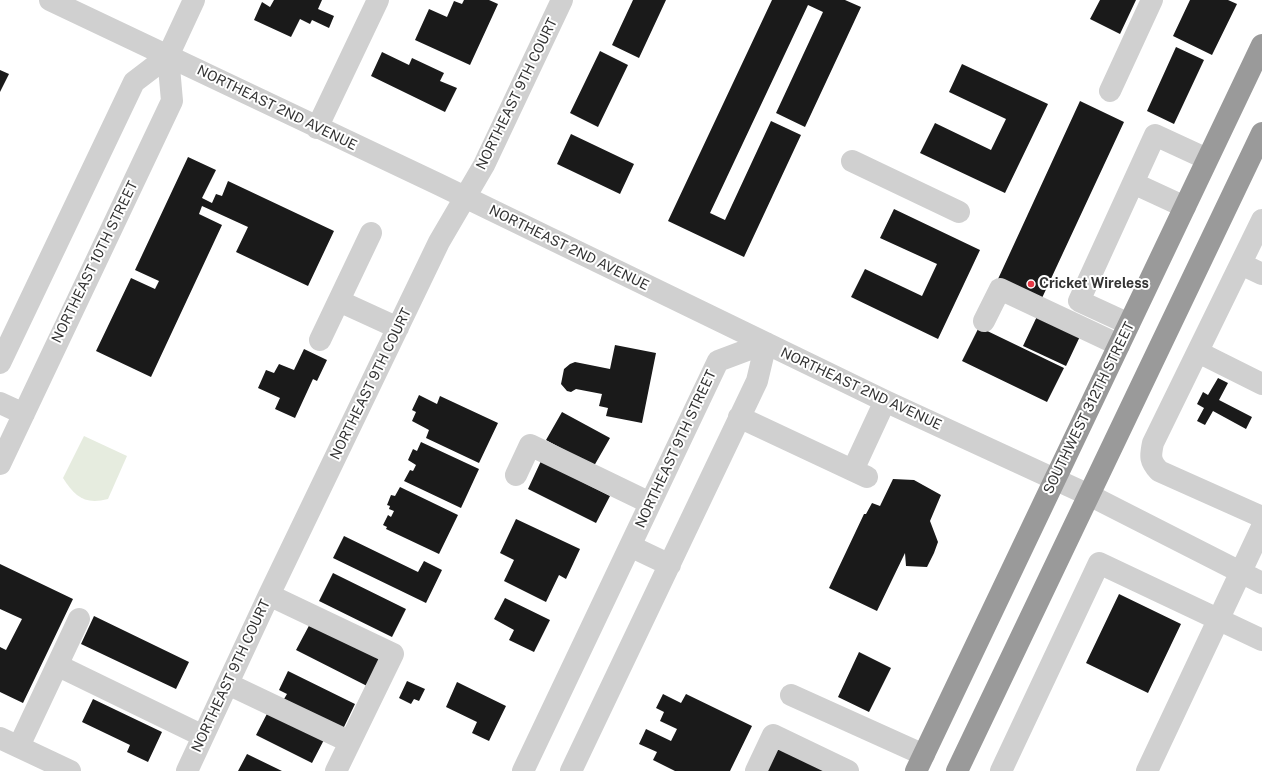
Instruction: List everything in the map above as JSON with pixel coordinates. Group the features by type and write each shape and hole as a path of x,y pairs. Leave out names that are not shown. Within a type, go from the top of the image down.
{"highway":[{"name":"SOUTHWEST 312TH STREET","path":"920,763 1262,45"},
{"path":"958,771 1089,496 1260,144"}],"street":[{"name":"NORTHEAST 2ND AVENUE","path":"50,0 466,198 885,401 1089,496 1262,583"},
{"name":"NORTHEAST 10TH STREET","path":"0,363 134,82 168,56 194,0"},
{"path":"318,128 378,0"},
{"name":"NORTHEAST 9TH COURT","path":"187,771 269,595 438,242 466,198 562,0"},
{"path":"1110,91 1152,0"},
{"name":"NORTHEAST 10TH STREET","path":"0,464 172,101 168,56"},
{"path":"1129,324 1079,301 1155,135 1207,159"},
{"path":"852,161 959,212"},
{"path":"1133,183 1185,207"},
{"path":"1262,220 1153,443 1150,456 1159,472 1262,517"},
{"path":"320,340 371,233"},
{"path":"1241,264 1262,274"},
{"path":"984,321 1000,289 1119,346"},
{"path":"339,301 398,328"},
{"path":"571,771 757,381 766,343"},
{"name":"NORTHEAST 9TH STREET","path":"524,771 718,361 766,343"},
{"path":"1198,352 1262,384"},
{"path":"739,417 860,474 885,401"},
{"path":"0,403 24,414"},
{"path":"516,475 530,446 650,503"},
{"path":"1147,771 1262,527"},
{"path":"630,546 670,565"},
{"path":"1001,771 1099,564 1262,640"},
{"path":"269,595 393,654 336,771"},
{"path":"70,771 9,742 80,619"},
{"path":"65,669 203,736"},
{"path":"228,684 350,742"},
{"path":"791,694 920,763"},
{"path":"756,771 773,735 848,771"}],"shaded area":[{"path":"84,436 127,456 108,499 93,501 81,498 76,495 67,485 63,478"}],"building":[{"path":"274,0 322,0 318,9 334,16 329,28 312,20 310,24 300,19 291,37 254,20 262,2 270,7"},
{"path":"464,0 489,0 498,4 470,65 415,40 429,9 447,17 454,1 462,4"},
{"path":"633,0 666,0 639,58 612,45"},
{"path":"772,0 845,0 861,7 805,127 776,113 823,12 808,5 710,213 725,220 771,121 801,135 744,257 668,221"},
{"path":"1100,0 1136,0 1120,34 1090,19"},
{"path":"1190,0 1228,0 1237,4 1212,55 1173,36"},
{"path":"1176,47 1204,60 1174,124 1147,111"},
{"path":"600,51 628,65 598,127 570,113"},
{"path":"382,52 409,65 412,58 444,73 440,81 457,88 445,112 371,76"},
{"path":"962,64 1048,104 1005,193 920,153 935,123 991,150 1006,119 949,92"},
{"path":"0,70 9,74 0,92"},
{"path":"1080,101 1124,122 1042,298 998,279"},
{"path":"571,134 634,164 620,194 557,164"},
{"path":"188,157 216,170 202,198 212,203 216,194 222,196 228,181 334,231 308,286 236,252 248,227 202,206 199,214 222,225 151,377 96,351 131,278 155,289 159,281 135,270"},
{"path":"894,209 980,250 938,339 851,297 865,269 922,296 937,264 880,238"},
{"path":"1040,310 1083,330 1066,366 1023,346"},
{"path":"979,327 1064,368 1047,402 962,361"},
{"path":"615,345 656,353 642,423 606,416 608,408 599,406 602,394 576,389 571,392 567,391 561,384 564,369 575,362 610,369"},
{"path":"304,349 327,360 317,381 313,379 295,418 275,409 280,398 258,388 266,370 274,373 279,364 294,370"},
{"path":"1218,378 1228,383 1219,400 1252,417 1246,429 1213,411 1205,425 1197,421 1204,408 1197,404 1203,392 1208,395"},
{"path":"419,395 437,404 440,396 498,423 479,463 426,438 429,430 412,421 416,412 412,410"},
{"path":"562,412 610,438 594,466 546,440"},
{"path":"421,442 479,469 461,508 404,481 410,470 413,471 416,465 408,460 413,449 417,451"},
{"path":"541,461 610,496 596,523 528,489"},
{"path":"893,479 914,480 941,495 930,521 938,542 927,567 906,566 905,553 877,611 829,588 864,514 866,514 872,503 880,506"},
{"path":"400,487 458,515 439,554 386,529 387,527 383,525 388,515 391,517 394,511 389,509 390,506 387,505 391,495 395,496"},
{"path":"516,519 580,549 566,579 559,575 546,602 504,581 514,560 500,553"},
{"path":"344,536 418,572 424,561 442,570 426,603 333,558"},
{"path":"0,564 73,599 23,703 0,692 0,647 6,650 22,619 0,609"},
{"path":"333,573 406,609 392,637 319,601"},
{"path":"1119,594 1181,624 1148,693 1086,663"},
{"path":"505,598 550,620 534,652 509,640 514,630 494,619"},
{"path":"94,616 189,662 176,689 81,644"},
{"path":"312,620 386,657 371,688 296,650"},
{"path":"859,652 891,668 869,712 838,697"},
{"path":"288,671 355,704 343,729 284,699 287,694 279,690"},
{"path":"407,681 425,689 419,701 414,699 411,704 399,698"},
{"path":"457,682 506,706 489,741 472,733 477,722 446,707"},
{"path":"663,694 681,703 686,694 752,726 730,771 675,771 653,760 657,752 639,744 646,729 671,741 677,729 660,721 664,712 656,708"},
{"path":"93,699 162,732 148,762 127,752 130,745 82,722"},
{"path":"271,706 327,734 312,763 256,735"},
{"path":"774,746 825,771 761,771"},
{"path":"247,754 282,771 238,771"}],"place":[{"name":"Cricket Wireless","path":"1031,284"}]}
